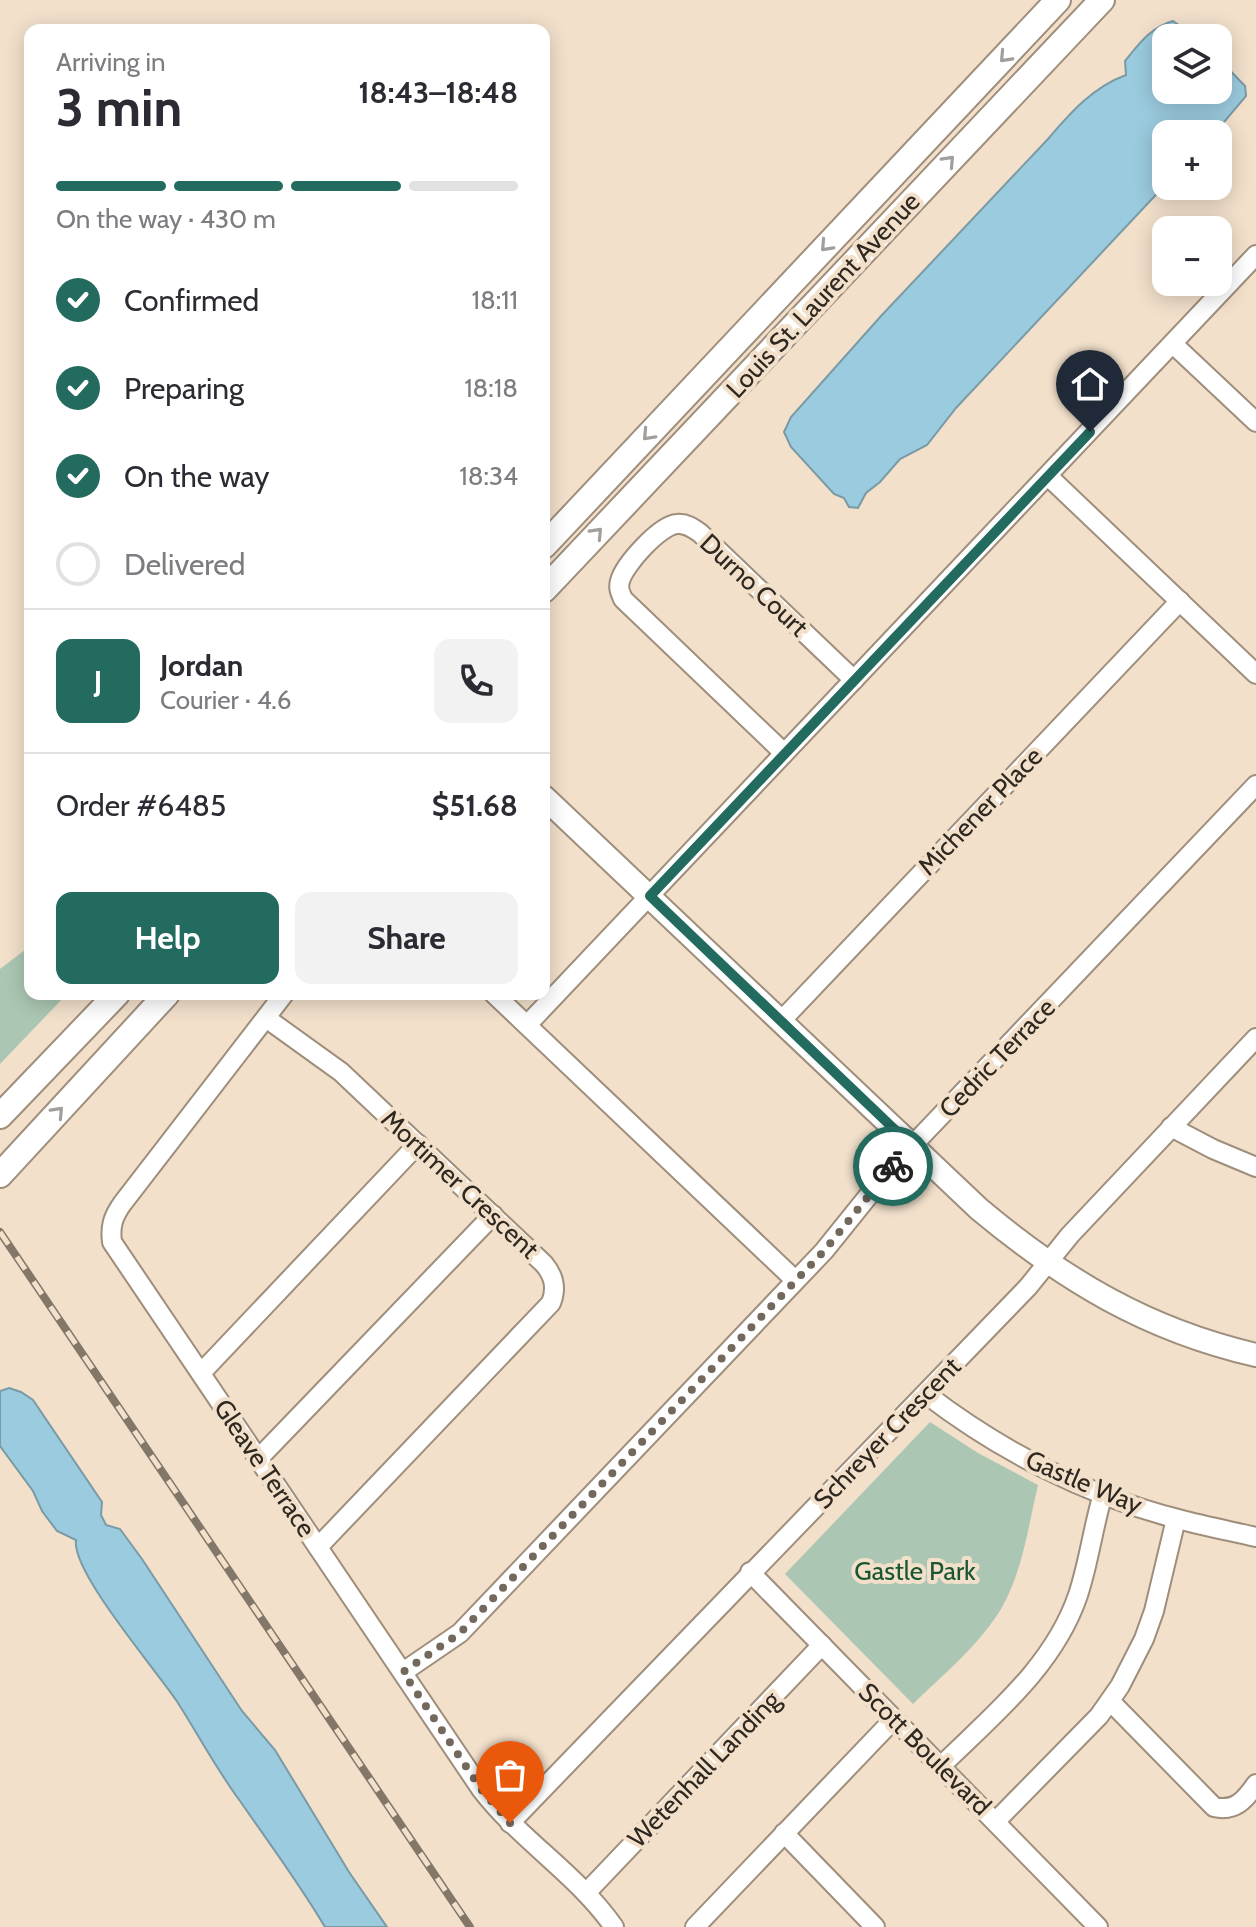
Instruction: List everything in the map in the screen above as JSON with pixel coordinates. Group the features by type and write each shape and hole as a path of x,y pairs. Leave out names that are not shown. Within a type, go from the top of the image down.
{"main road":[{"name":"Louis St. Laurent Avenue","path":"550,540 1058,0"},
{"name":"Louis St. Laurent Avenue","path":"550,584 1102,0"},
{"path":"0,1116 111,1000"},
{"path":"2,1172 161,1000"}],"street":[{"path":"527,1025 1256,255"},
{"path":"1173,344 1256,422"},
{"path":"1048,476 1256,674"},
{"name":"Durno Court","path":"784,753 628,607 619,587 626,567 635,557 665,528 677,524 689,526 854,680"},
{"name":"Michener Place","path":"781,1021 1180,601"},
{"name":"Cedric Terrace","path":"403,1672 460,1633 824,1251 890,1169 1256,785"},
{"path":"550,803 979,1209 1047,1263 1148,1319 1206,1341 1256,1355"},
{"name":"Gleave Terrace","path":"280,1000 122,1204 110,1229 112,1242 481,1789 510,1823 586,1893 614,1927"},
{"path":"500,1000 795,1280"},
{"name":"Mortimer Crescent","path":"266,1018 341,1072 552,1274 555,1287 551,1303 318,1547"},
{"name":"Schreyer Crescent","path":"510,1823 1028,1287 1070,1235 1256,1038"},
{"path":"1171,1127 1256,1167"},
{"path":"201,1373 418,1144"},
{"path":"258,1459 493,1215"},
{"name":"Gastle Way","path":"926,1394 1021,1456 1103,1494 1176,1519 1256,1537"},
{"path":"941,1766 1038,1668 1062,1630 1078,1595 1103,1494"},
{"path":"996,1821 1110,1701 1133,1661 1154,1611 1176,1519"},
{"name":"Scott Boulevard","path":"750,1572 1098,1927"},
{"name":"Wetenhall Landing","path":"586,1893 822,1645"},
{"path":"1110,1701 1214,1807 1239,1806 1256,1784"},
{"path":"695,1927 894,1719"},
{"path":"784,1833 875,1927"}],"green space":[{"path":"24,951 24,1000 61,1000 0,1064 0,969"},
{"name":"Gastle Park","path":"930,1422 978,1453 1038,1485 1020,1564 1001,1609 971,1647 913,1704 785,1574"}],"water":[{"path":"1152,32 1152,104 1232,104 1232,73 1245,86 1246,96 1226,120 1152,120 1152,199 956,408 927,445 900,459 866,493 858,508 849,507 844,498 834,494 791,447 784,432 791,417 1074,110 1103,86 1126,75 1125,61"},
{"path":"9,1388 33,1400 102,1502 101,1515 106,1525 120,1529 142,1559 242,1711 275,1750 349,1872 387,1927 325,1927 178,1703 101,1597 78,1555 76,1540 57,1531 0,1446 0,1391"}],"railway":[{"path":"0,1232 470,1927"}],"way so far":[{"path":"510,1823 481,1789 403,1672 460,1633 824,1251 893,1166"}],"route":[{"path":"893,1166 913,1147 650,896 1090,432"}]}
